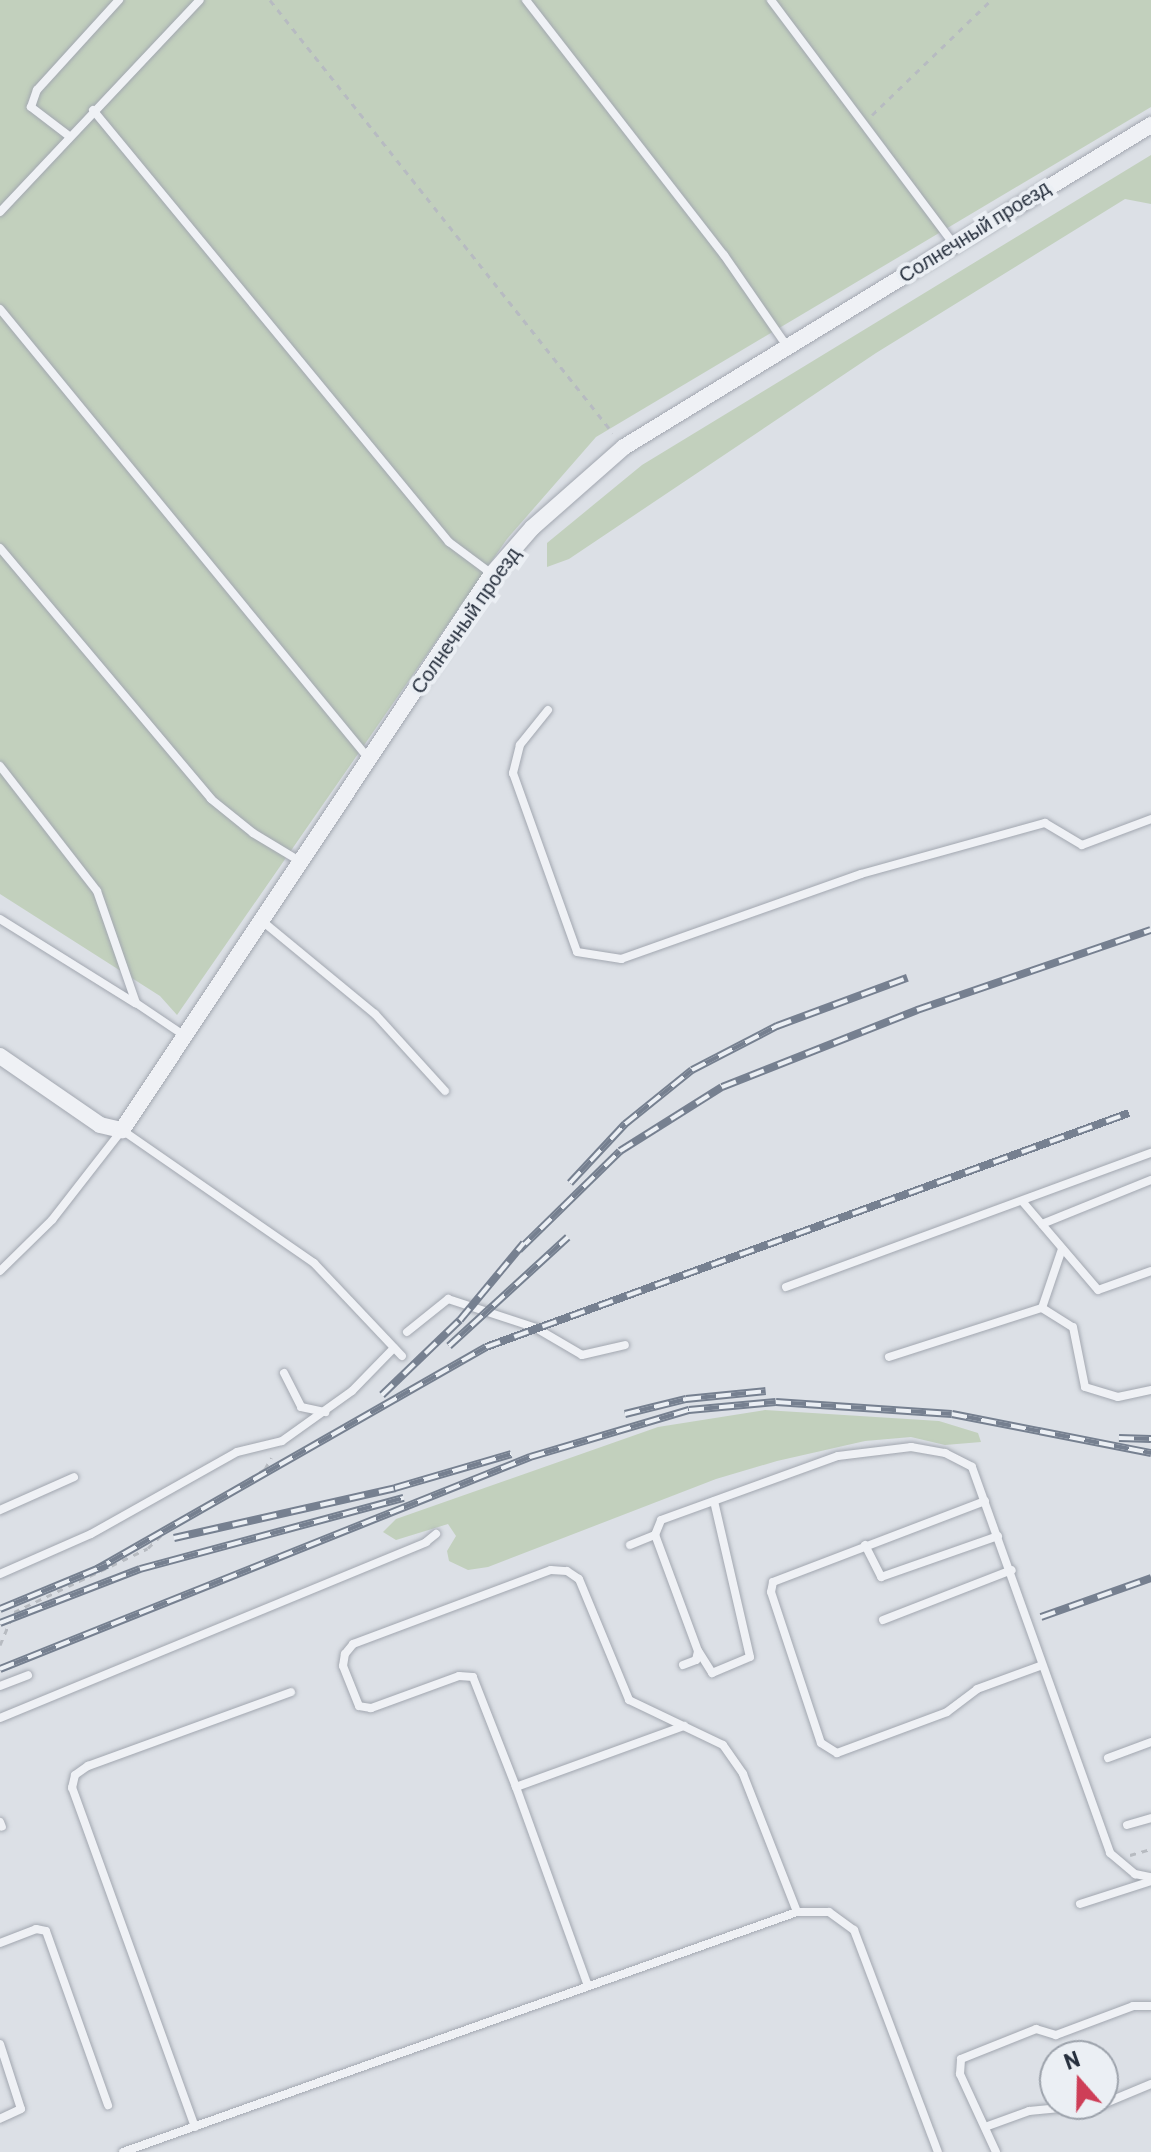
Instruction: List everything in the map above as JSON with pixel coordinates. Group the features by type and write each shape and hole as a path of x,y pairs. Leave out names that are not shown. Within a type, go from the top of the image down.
{"street":[{"name":"Солнечный проезд","path":"122,1130 182,1034 302,862 492,574 532,528 624,447 786,345 1151,125"},
{"path":"0,1056 100,1125 122,1130"}],"lane":[{"path":"69,136 31,107 37,90 119,0"},
{"path":"0,212 200,0"},
{"path":"526,0 724,255 786,345"},
{"path":"771,0 954,245"},
{"path":"93,110 449,542 492,574"},
{"path":"0,309 369,759"},
{"path":"0,548 211,799 253,833 302,862"},
{"path":"548,710 520,745 513,773 577,952 621,959 861,874 1045,823 1082,845 1151,819"},
{"path":"0,766 97,891 136,1003"},
{"path":"0,919 182,1034"},
{"path":"261,921 375,1014 445,1091"},
{"path":"2,1268 52,1220 122,1130 314,1263 402,1356"},
{"path":"786,1287 1151,1153"},
{"path":"1042,1224 1151,1180"},
{"path":"1022,1201 1098,1290 1151,1271"},
{"path":"1042,1308 1062,1249"},
{"path":"407,1332 448,1299 536,1328 582,1355 625,1345"},
{"path":"889,1357 1042,1308 1073,1327 1085,1387 1118,1397 1151,1390"},
{"path":"0,1574 91,1534 237,1452 282,1441 325,1412 394,1348"},
{"path":"284,1373 301,1407 325,1412"},
{"path":"714,1501 750,1657 712,1673 698,1651 655,1535 661,1520 838,1456 911,1447 945,1453 972,1467 1012,1570 1040,1666 1115,1859 1135,1874 1151,1879"},
{"path":"0,1510 74,1477"},
{"path":"985,1501 779,1578 771,1587 821,1743 829,1752 947,1712 977,1689 1040,1666"},
{"path":"0,1718 436,1534"},
{"path":"630,1545 655,1535"},
{"path":"865,1545 878,1576 887,1577 998,1536"},
{"path":"588,1986 473,1677 459,1676 371,1708 359,1706 343,1666 345,1654 353,1644 551,1570 567,1571 579,1579 629,1700 723,1745 743,1774 797,1912"},
{"path":"883,1620 1012,1570"},
{"path":"683,1665 696,1660 698,1651"},
{"path":"0,1686 28,1675"},
{"path":"195,2127 72,1788 75,1775 88,1766 291,1692"},
{"path":"516,1787 684,1726"},
{"path":"1108,1758 1151,1742"},
{"path":"1127,1825 1151,1818"},
{"path":"1080,1904 1151,1879"},
{"path":"123,2152 797,1912 829,1912 854,1930 938,2152"},
{"path":"0,1943 36,1929 46,1931 108,2105"},
{"path":"996,2152 960,2074 961,2059 1036,2029 1056,2035 1133,2006 1151,2006"},
{"path":"0,2044 21,2109 0,2119"},
{"path":"1119,2097 1151,2084"},
{"path":"985,2127 1039,2110"}],"path":[{"path":"270,0 624,447"},
{"path":"864,123 991,0"},
{"path":"0,1645 14,1612 148,1548 168,1529 265,1469 282,1441"},
{"path":"1115,1859 1151,1849"}],"green space":[{"path":"0,0 1151,0 1151,107 596,437 507,539 177,1015 160,996 0,894"},
{"path":"1151,155 1151,204 1125,199 876,353 569,559 547,567 547,543 642,465"},
{"path":"765,1410 939,1421 978,1433 981,1442 945,1445 911,1437 865,1441 777,1461 716,1479 488,1567 468,1570 449,1561 447,1551 456,1536 448,1524 396,1540 383,1532 396,1519 658,1427"}],"railway":[{"path":"519,1250 620,1151 722,1087 917,1010 1151,930"},
{"path":"570,1183 625,1124 692,1070 777,1026 907,978"},
{"path":"97,1569 486,1347 1129,1113"},
{"path":"449,1346 568,1237"},
{"path":"382,1395 460,1320 524,1243"},
{"path":"625,1414 686,1399 766,1391"},
{"path":"0,1669 530,1457 689,1410 776,1402 952,1414 1151,1453"},
{"path":"1119,1438 1151,1439"},
{"path":"174,1538 395,1488 511,1454"},
{"path":"0,1623 140,1569 404,1498"},
{"path":"0,1609 107,1565"},
{"path":"1041,1617 1151,1578"}]}
